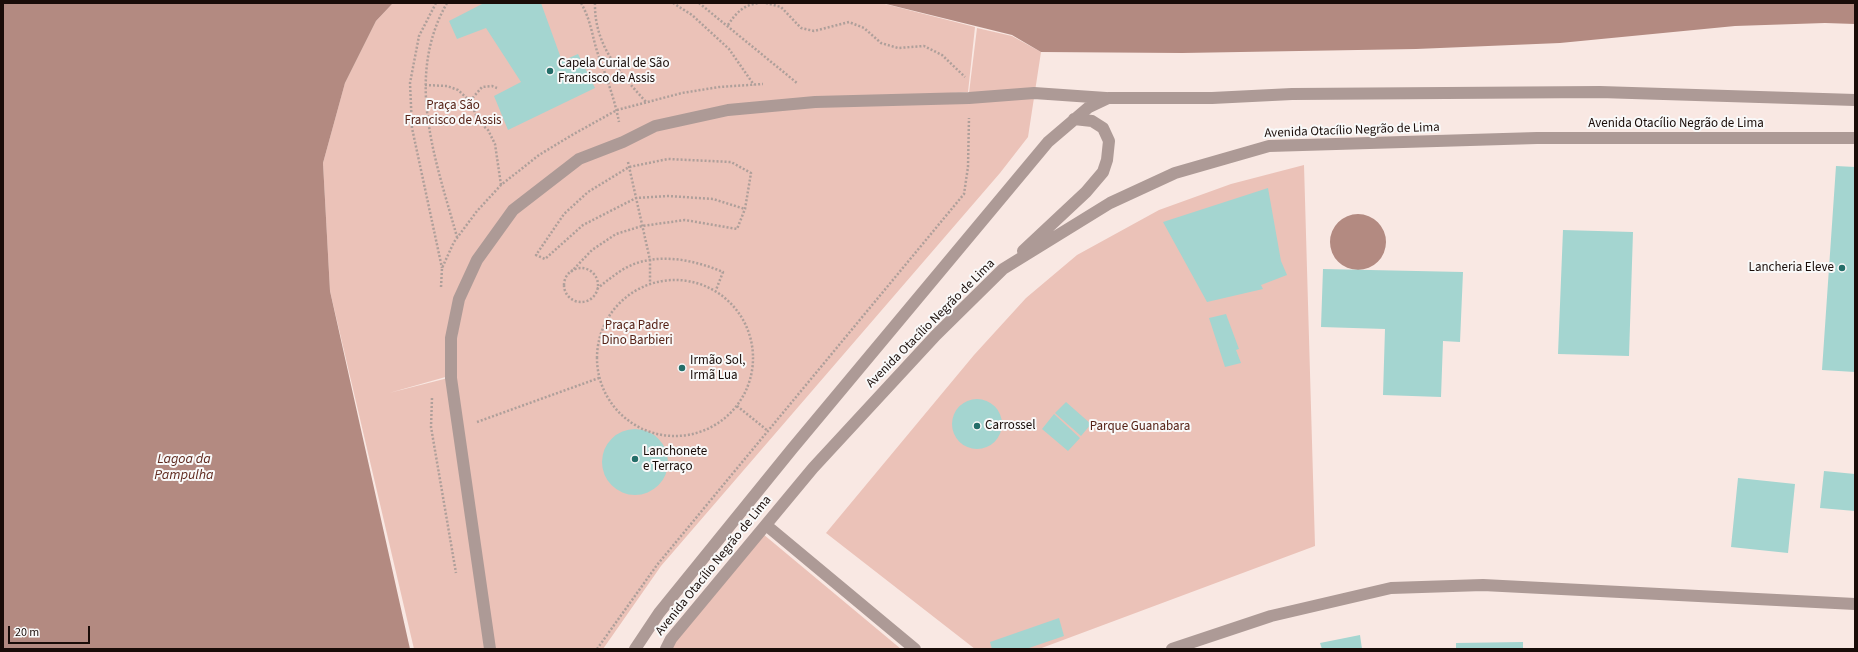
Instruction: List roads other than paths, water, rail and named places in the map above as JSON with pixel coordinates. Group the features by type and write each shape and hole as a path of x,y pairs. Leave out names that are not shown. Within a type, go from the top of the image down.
{"street":[{"name":"Avenida Otacílio Negrão de Lima","path":"490,649 451,374 450,338 460,299 477,260 514,210 579,159 623,142 655,126 728,110 815,102 970,98 1034,93 1108,98 1212,98 1292,94 1600,92 1855,100"},
{"name":"Avenida Otacílio Negrão de Lima","path":"635,649 659,613 792,449 1048,142 1089,107 1108,98"},
{"path":"1003,269 1086,192 1103,172 1107,160 1109,141 1103,128 1092,120 1074,119"},
{"name":"Avenida Otacílio Negrão de Lima","path":"666,649 671,639 812,468 936,335 1003,269 1110,203 1175,173 1269,146 1537,138 1855,138"},
{"path":"766,525 915,649"},
{"path":"1172,649 1271,616 1391,588 1483,585 1855,604"}],"water":[{"name":"Lagoa da Pampulha","path":"3,3 393,3 376,21 345,83 323,163 330,291 410,649 3,649"},
{"path":"882,3 1855,3 1855,24 1825,23 1735,26 1560,43 1416,49 1182,53 1041,52 1012,35"},
{"path":"1358,214 1369,216 1378,222 1384,231 1386,242 1384,253 1378,262 1369,268 1358,270 1347,268 1338,262 1332,253 1330,242 1332,231 1338,222 1347,216"}],"place":[{"name":"Capela Curial de São Francisco de Assis","path":"550,71"},
{"name":"Lancheria Eleve","path":"1842,268"},
{"name":"Irmão Sol, Irmã Lua","path":"682,368"},
{"name":"Carrossel","path":"977,426"},
{"name":"Lanchonete e Terraço","path":"635,459"}],"park label":[{"name":"Praça São Francisco de Assis","path":"453,114"},
{"name":"Praça Padre Dino Barbieri","path":"637,334"},
{"name":"Parque Guanabara","path":"1140,427"}]}
